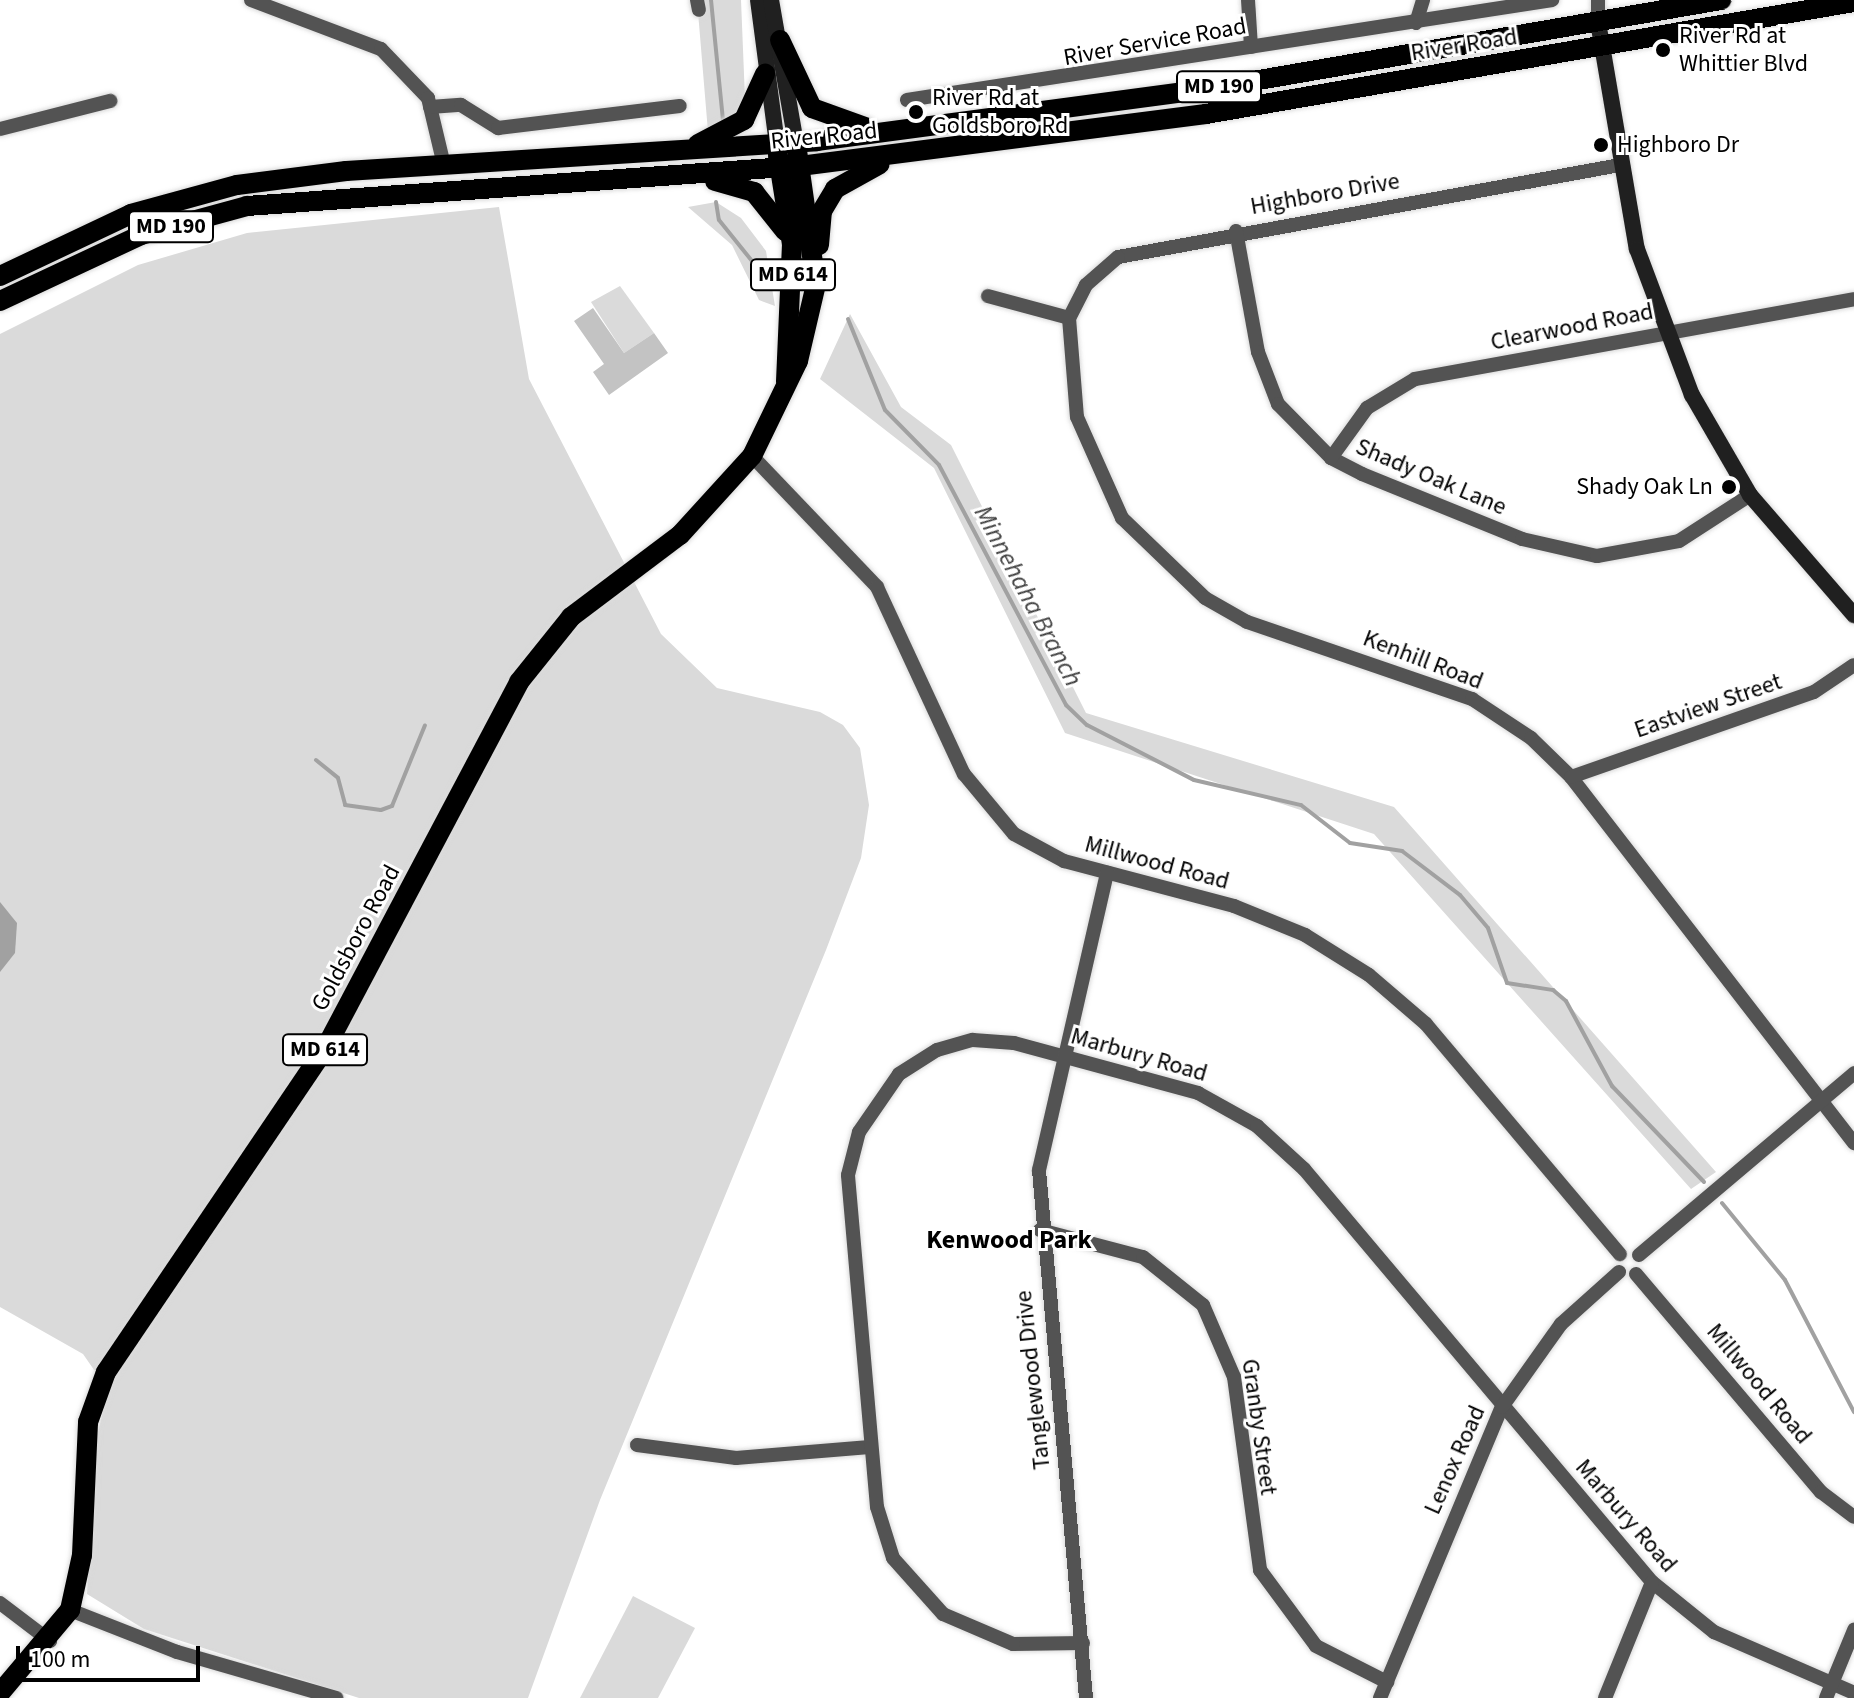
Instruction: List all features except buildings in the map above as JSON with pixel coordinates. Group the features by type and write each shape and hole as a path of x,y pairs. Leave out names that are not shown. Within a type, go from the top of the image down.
{"main road":[{"name":"River Road","path":"0,276 131,214 237,185 444,165 786,144 894,131 1201,90 1721,0"},
{"name":"River Road","path":"0,301 141,235 247,206 790,167 950,147 1206,114 1600,49 1854,2"},
{"path":"780,40 812,108 833,121 894,131"},
{"path":"680,151 744,120 765,74"},
{"name":"Goldsboro Road","path":"0,1693 50,1641 70,1610 82,1555 88,1422 118,1348 326,1047 519,682 571,617 680,535 752,456 808,332 816,284 786,144"},
{"path":"816,284 822,211 835,189 891,160 950,147"},
{"name":"Goldsboro Road","path":"786,382 792,244 790,167"},
{"path":"655,175 754,192 792,244"}],"street":[{"path":"251,0 381,49 412,75 430,107 444,165"},
{"name":"Goldsboro Road","path":"758,0 765,74 786,144"},
{"name":"Goldsboro Road","path":"771,0 780,40 786,144"},
{"path":"1248,0 1251,47"},
{"path":"1416,23 1423,0"},
{"name":"River Service Road","path":"907,100 1053,83 1251,47 1552,0"},
{"path":"1598,0 1600,49 1620,165 1665,331 1750,495 1854,615"},
{"path":"0,129 110,101"},
{"path":"430,107 461,105 498,128 680,106"},
{"name":"Highboro Drive","path":"1069,318 1086,285 1118,257 1236,231 1620,165"},
{"name":"Shady Oak Lane","path":"1236,231 1266,380 1293,425 1331,458 1522,539 1597,556 1679,541 1750,495"},
{"path":"988,296 1069,318"},
{"name":"Clearwood Road","path":"1331,458 1367,408 1415,379 1665,331 1853,301"},
{"name":"Kenhill Road","path":"1069,318 1066,353 1087,453 1122,518 1165,567 1247,622 1472,699 1531,738 1571,777 1854,1143"},
{"name":"Millwood Road","path":"752,456 877,587 964,774 989,808 1036,849 1107,873 1234,906 1305,935 1369,975 1426,1024 1620,1254"},
{"name":"Eastview Street","path":"1571,777 1814,692 1854,665"},
{"name":"Tanglewood Drive","path":"1086,1698 1040,1230 1043,1134 1060,1054 1107,873"},
{"name":"Marbury Road","path":"1083,1643 1013,1644 977,1633 933,1606 885,1539 870,1447 845,1198 859,1132 899,1074 937,1050 973,1040 1060,1054 1198,1093 1257,1126 1304,1169 1652,1582 1714,1632 1829,1691 1854,1693"},
{"path":"1639,1255 1620,1254 1619,1272 1636,1274 1639,1255 1854,1073"},
{"name":"Granby Street","path":"1040,1230 1143,1257 1203,1305 1234,1377 1260,1570 1316,1646 1387,1682"},
{"name":"Lenox Road","path":"1380,1698 1502,1407 1561,1324 1619,1272"},
{"name":"Millwood Road","path":"1636,1274 1821,1492 1854,1517"},
{"path":"637,1445 736,1458 870,1447"},
{"path":"1605,1698 1652,1582"},
{"path":"0,1603 50,1641"},
{"path":"70,1610 177,1652 336,1698"},
{"path":"1829,1691 1854,1630"}],"shaded area":[{"path":"697,0 741,0 745,99 733,120 708,132"},
{"path":"716,202 741,218 766,251 775,306 759,300 732,245 688,207"},
{"path":"499,207 529,379 661,634 717,688 820,712 843,725 860,748 869,805 861,858 826,950 600,1500 528,1698 359,1698 144,1629 87,1594 95,1445 108,1390 83,1354 0,1307 0,334 138,265 247,233"},
{"path":"620,286 654,333 624,353 591,302"},
{"path":"850,314 901,407 951,445 1086,713 1394,807 1716,1172 1691,1189 1374,834 1065,733 934,468 820,379"},
{"path":"0,902 17,923 15,953 0,972"},
{"path":"633,1596 695,1628 658,1698 580,1698"}],"waterway":[{"name":"Minnehaha Branch","path":"711,0 723,121"},
{"name":"Minnehaha Branch","path":"716,202 719,220 764,276"},
{"name":"Minnehaha Branch","path":"848,319 885,410 939,465 1066,705 1087,725 1194,780 1301,805 1350,843 1402,851 1460,895 1488,928 1507,983 1553,990 1566,1001 1612,1086 1704,1182"},
{"path":"316,760 338,778 345,805 381,810 392,806 425,725"},
{"name":"Minnehaha Branch","path":"1722,1203 1785,1280 1854,1412"}],"place":[{"name":"River Rd at Whittier Blvd","path":"1663,50"},
{"name":"River Rd at Goldsboro Rd","path":"916,112"},
{"name":"Highboro Dr","path":"1601,145"},
{"name":"Shady Oak Ln","path":"1729,487"}],"district":[{"name":"Kenwood Park","path":"1009,1240"}]}
